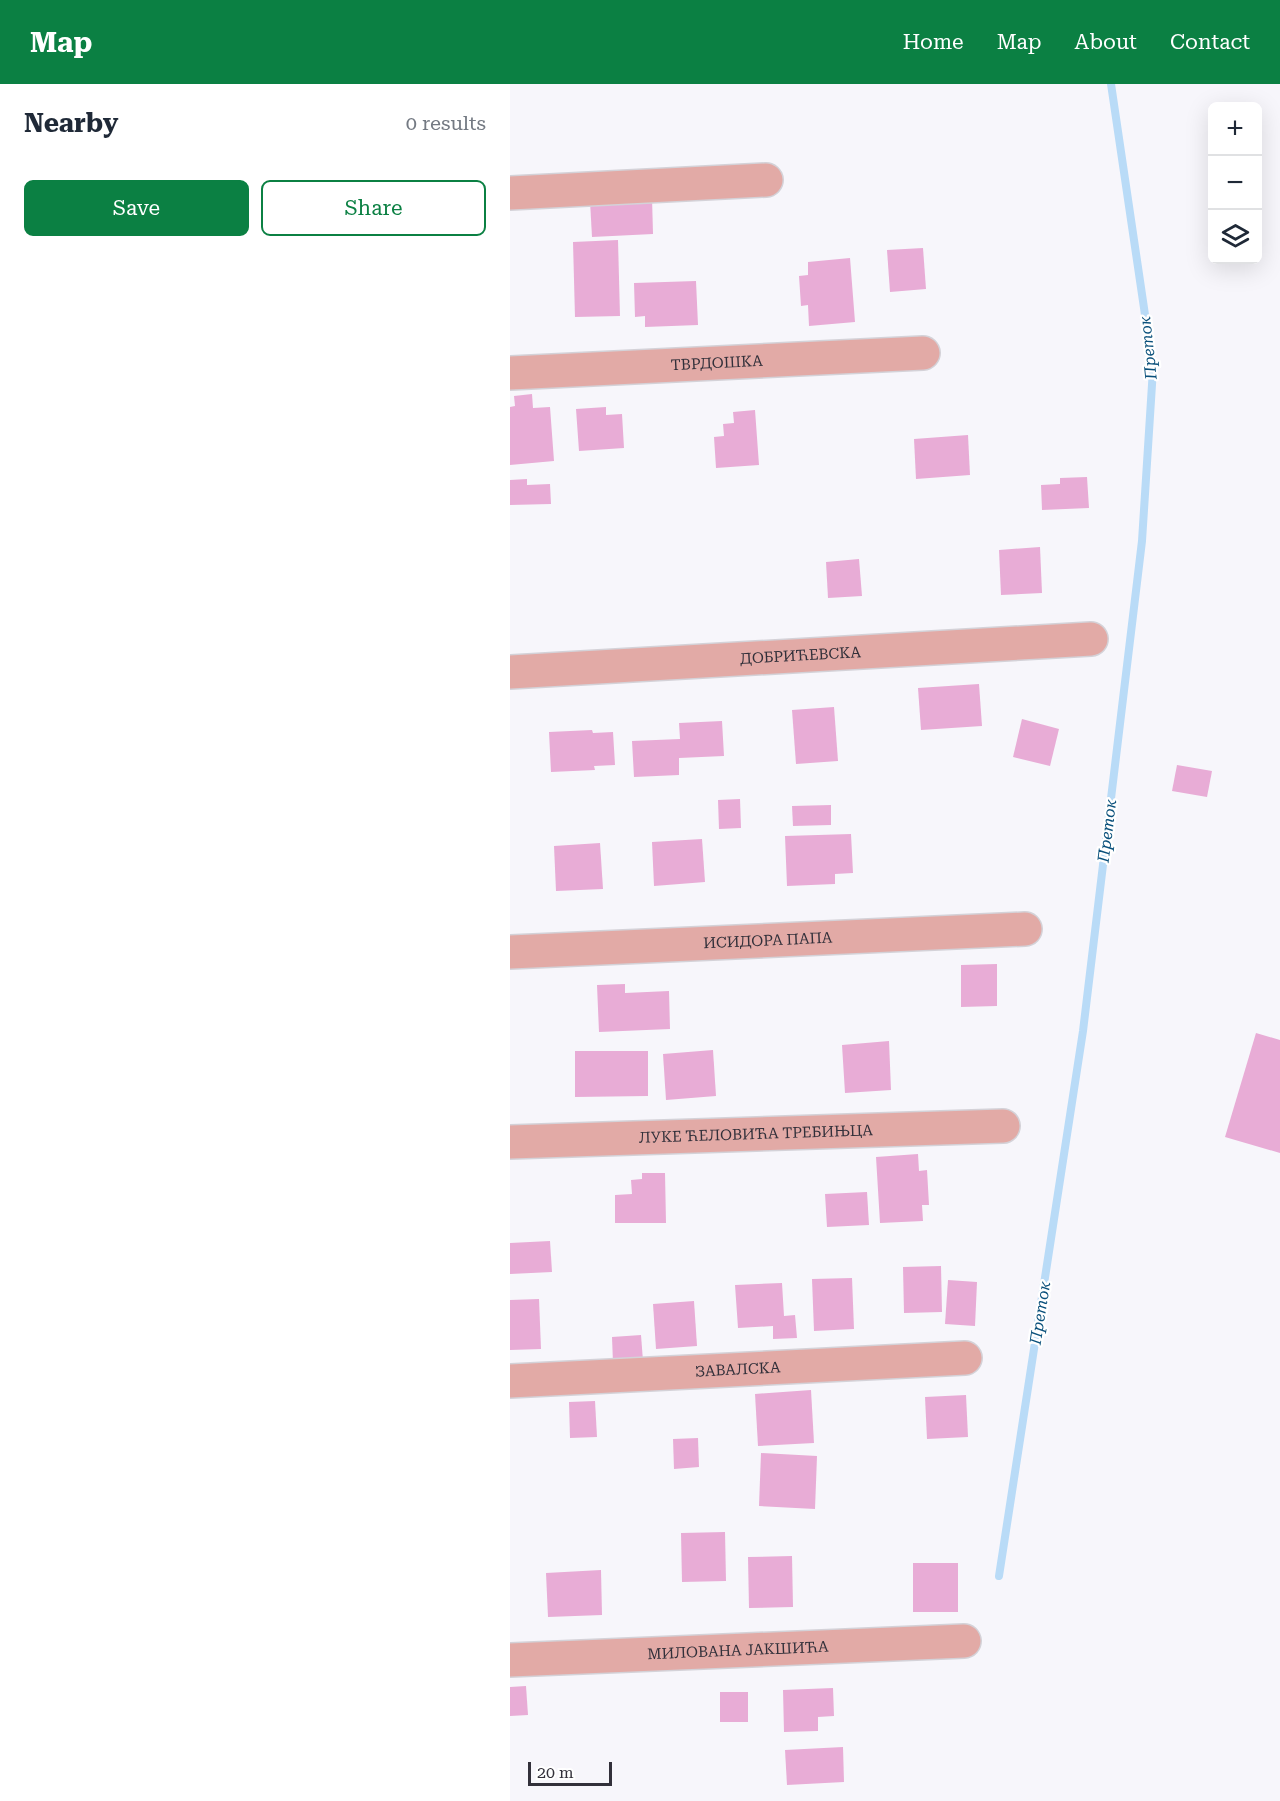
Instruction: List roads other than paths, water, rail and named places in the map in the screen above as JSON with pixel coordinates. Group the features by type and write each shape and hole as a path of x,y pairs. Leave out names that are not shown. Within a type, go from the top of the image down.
{"street":[{"path":"510,193 766,180"},
{"name":"ТВРДОШКА","path":"510,372 923,353"},
{"name":"ДОБРИЋЕВСКА","path":"510,672 1091,639"},
{"name":"ИСИДОРА ПАПА","path":"510,952 1025,929"},
{"name":"ЛУКЕ ЋЕЛОВИЋА ТРЕБИЊЦА","path":"510,1143 1003,1126"},
{"name":"ЗАВАЛСКА","path":"510,1381 964,1358"},
{"name":"МИЛОВАНА ЈАКШИЋА","path":"510,1660 964,1641"}],"waterway":[{"name":"Преток","path":"999,1576 1083,1031 1142,541 1153,369 1111,84"}]}
